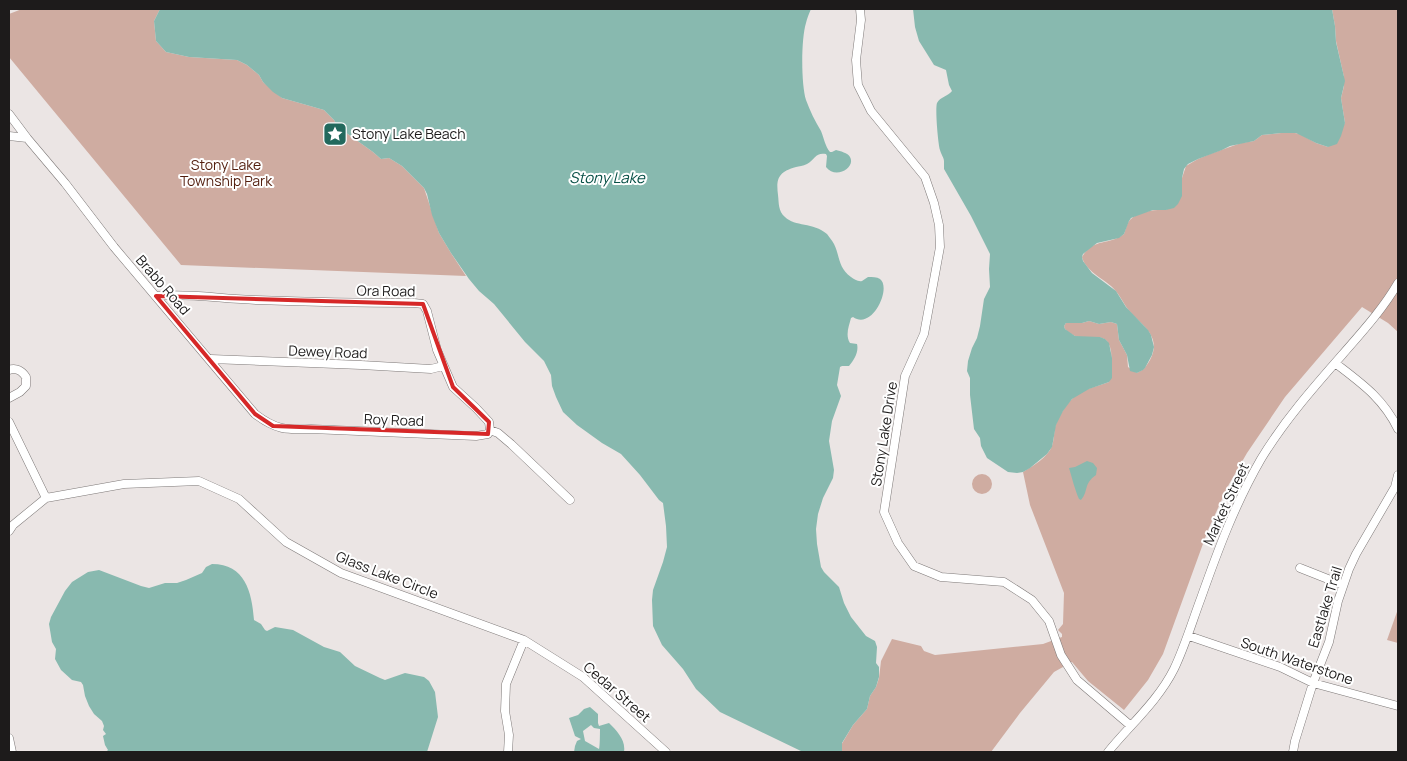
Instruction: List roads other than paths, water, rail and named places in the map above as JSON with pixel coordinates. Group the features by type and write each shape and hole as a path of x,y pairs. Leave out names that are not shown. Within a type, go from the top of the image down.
{"street":[{"name":"Stony Lake Drive","path":"860,9 861,20 856,60 858,85 871,111 925,177 939,225 940,247 924,334 905,376 884,512 898,543 914,566 941,577 1004,582 1032,600 1049,621 1061,655 1077,680 1131,726"},
{"name":"Brabb Road","path":"9,114 114,247 255,414 273,426 294,430"},
{"path":"9,136 27,138"},
{"name":"Market Street","path":"1108,752 1164,686 1174,668 1188,636 1233,512 1252,476 1282,427 1369,324 1392,295 1398,283"},
{"name":"Ora Road","path":"156,296 171,294 255,300 423,304 428,311 437,350 453,387 489,422 490,430 511,444 570,500"},
{"name":"Dewey Road","path":"210,359 361,365 431,370 443,366"},
{"path":"1335,363 1374,395 1390,413 1398,429"},
{"path":"9,370 12,368 19,370 26,377 26,386 9,398"},
{"path":"9,422 46,498"},
{"name":"Roy Road","path":"294,430 476,436 486,435 490,430"},
{"name":"Eastlake Trail","path":"1293,752 1295,741 1329,642 1343,585 1356,554 1395,487 1398,475"},
{"name":"Glass Lake Circle","path":"9,531 13,525 46,498 124,484 199,481 239,499 286,542 340,573 524,640"},
{"path":"1300,568 1343,585"},
{"name":"South Waterstone","path":"1188,636 1280,667 1314,683 1398,706"},
{"path":"508,752 509,735 505,711 506,684 524,640"},
{"name":"Cedar Street","path":"524,640 583,677 666,752"},
{"path":"9,738 12,752"}],"water":[{"name":"Stony Lake","path":"160,9 811,9 804,30 802,50 804,93 830,152 836,150 844,152 850,157 851,161 848,168 844,171 830,171 826,167 826,154 820,154 807,164 785,171 778,180 779,207 783,215 789,220 822,230 827,234 836,248 844,270 851,277 861,281 868,277 879,278 883,284 884,291 882,299 873,314 860,320 851,318 848,337 850,343 857,344 857,353 849,366 840,367 837,385 841,396 832,421 829,441 834,470 833,478 823,498 816,529 821,567 839,587 851,617 866,636 875,641 877,647 876,663 879,667 879,677 876,687 870,696 867,709 853,725 842,743 842,752 803,752 720,712 696,689 683,669 662,645 653,626 652,600 653,590 667,547 663,503 621,454 577,425 563,412 552,386 551,375 544,361 525,342 494,304 479,291 451,253 439,233 424,188 402,166 389,158 381,159 338,127 324,110 282,98 273,92 259,75 247,65 237,60 189,57 166,52 156,41 154,21"},
{"path":"913,9 1332,9 1336,42 1345,81 1341,98 1345,123 1337,144 1328,147 1296,133 1262,135 1254,141 1230,146 1198,159 1188,164 1184,169 1182,196 1174,208 1153,210 1131,218 1124,234 1119,238 1097,243 1083,254 1083,261 1092,273 1116,291 1126,307 1148,330 1154,347 1152,355 1143,370 1137,373 1130,371 1127,355 1119,340 1117,324 1111,322 1099,324 1089,321 1066,323 1065,329 1075,336 1100,337 1109,343 1112,358 1112,378 1109,382 1089,389 1072,399 1056,425 1052,447 1047,454 1023,472 1008,472 987,458 981,446 980,438 974,429 970,378 967,371 968,361 980,326 984,299 990,287 990,254 944,169 944,160 938,141 936,106 938,101 952,91 946,70 934,65 919,41"},
{"path":"1087,461 1093,463 1097,468 1096,475 1089,481 1081,500 1079,499 1069,468"},
{"path":"212,564 223,565 239,574 249,590 254,620 261,624 265,630 267,631 275,627 293,630 324,647 340,652 355,666 385,680 405,673 424,677 429,681 435,692 438,717 427,752 106,752 108,750 103,736 106,734 103,730 104,726 89,706 83,685 81,682 72,680 61,670 55,659 56,649 52,642 49,624 65,591 72,582 88,572 99,570 149,588 165,583 177,583 186,580 202,573 206,567"},
{"path":"590,707 598,714 599,726 609,723 615,729 624,744 624,752 574,752 577,741 581,739 575,736 569,718 578,715 584,709","holes":["591,725 594,728 600,729 599,749 585,741 583,731"]}],"place":[{"name":"Stony Lake Beach","path":"335,134"}],"park label":[{"name":"Stony Lake Township Park","path":"226,174"}]}
